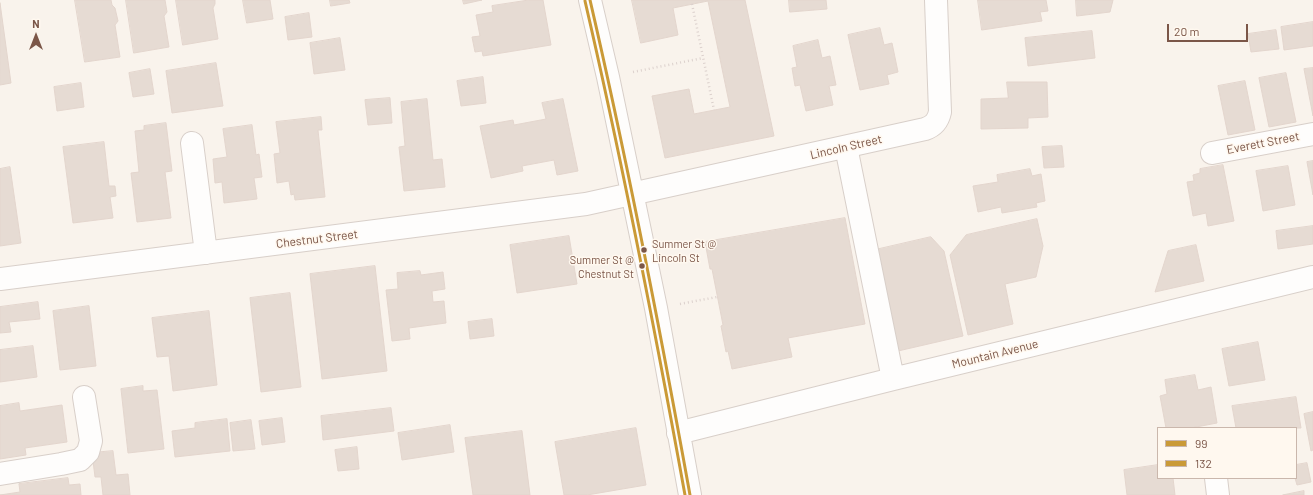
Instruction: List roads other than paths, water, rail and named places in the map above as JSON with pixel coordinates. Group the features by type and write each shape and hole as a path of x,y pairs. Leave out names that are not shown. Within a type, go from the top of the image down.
{"street":[{"path":"590,0 656,308 690,495"},
{"name":"Lincoln Street","path":"632,194 925,130 933,126 938,120 940,110 936,0"},
{"name":"Everett Street","path":"1212,153 1313,134"},
{"path":"192,143 206,253"},
{"path":"846,147 893,379"},
{"name":"Chestnut Street","path":"0,279 578,205 632,194"},
{"name":"Mountain Avenue","path":"678,433 1313,277"},
{"path":"0,474 80,460 88,452 91,441 84,397"},
{"path":"1216,479 1218,495"}],"place":[{"name":"Summer St @ Lincoln St","path":"644,250"},
{"name":"Summer St @ Chestnut St","path":"642,266"}]}
